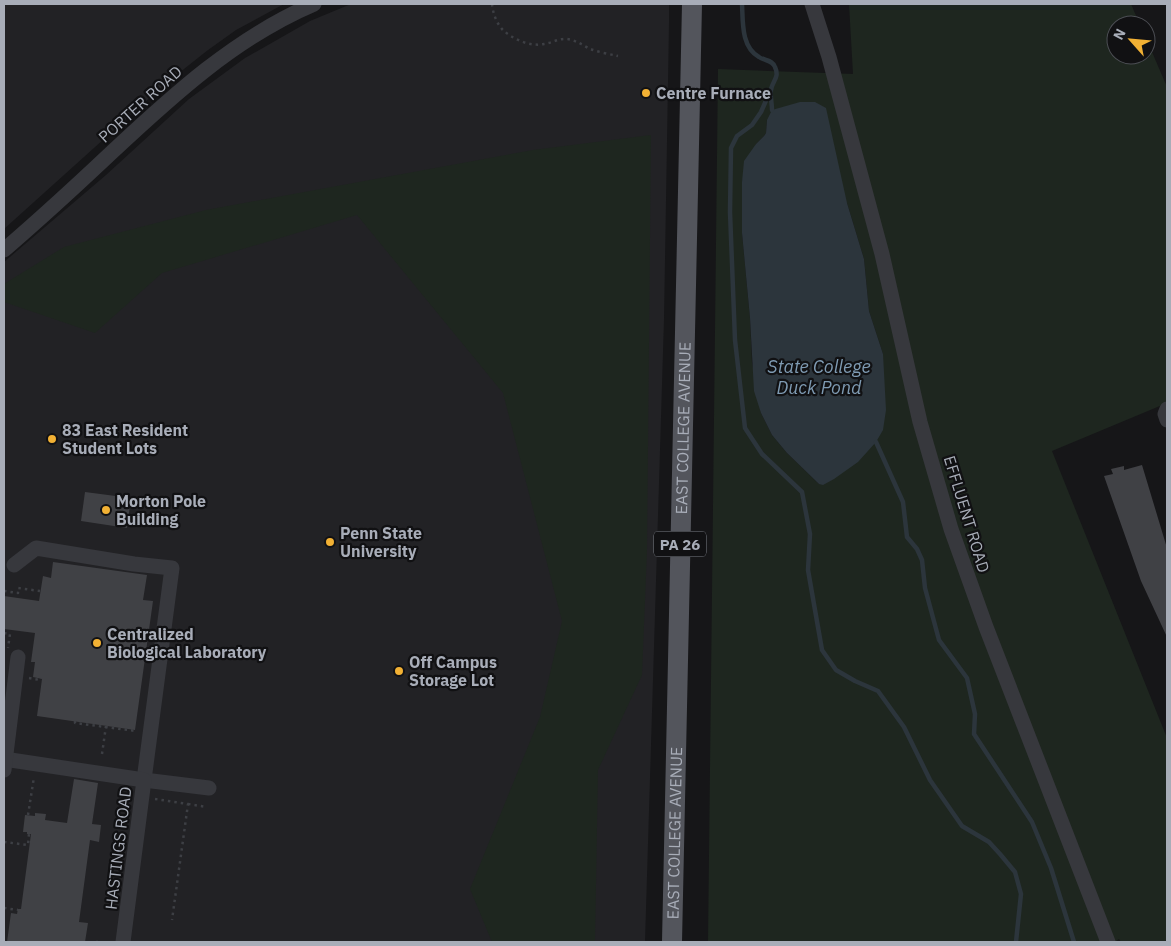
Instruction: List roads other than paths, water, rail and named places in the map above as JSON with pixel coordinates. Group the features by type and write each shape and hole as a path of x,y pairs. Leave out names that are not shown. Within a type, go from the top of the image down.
{"main road":[{"name":"EAST COLLEGE AVENUE","path":"672,942 692,4"}],"street":[{"name":"PORTER ROAD","path":"4,250 149,117 206,68 268,27 314,4"},
{"name":"EFFLUENT ROAD","path":"812,4 836,83 882,254 920,422 951,529 986,627 1108,942"},
{"path":"14,565 36,548 134,564 172,568 144,780 209,788"},
{"path":"4,763 18,657"},
{"name":"HASTINGS ROAD","path":"4,763 36,764 144,780 123,942"}],"water":[{"name":"State College Duck Pond","path":"800,102 815,102 826,108 847,203 864,259 869,311 883,354 886,410 883,430 876,442 858,462 823,485 819,484 787,453 772,435 761,413 754,391 750,318 742,233 744,161 766,133 767,120 772,110"}],"waterway":[{"path":"742,4 746,41 753,53 774,65 777,74 771,90 772,110"},
{"path":"771,89 761,112 752,125 737,136 731,148 730,212 735,340 745,428 762,454 802,492 810,534 808,570 822,650 836,670 878,691 904,727 930,780 962,826 989,842 1015,872 1021,894 1016,942"},
{"path":"876,442 903,502 907,537 917,549 922,560 925,588 939,640 967,678 975,714 974,734 1032,822 1051,868 1074,942"}],"place":[{"name":"Centre Furnace","path":"646,93"},
{"name":"83 East Resident Student Lots","path":"52,439"},
{"name":"Morton Pole Building","path":"106,510"},
{"name":"Penn State University","path":"330,542"},
{"name":"Centralized Biological Laboratory","path":"97,643"},
{"name":"Off Campus Storage Lot","path":"399,671"}]}
